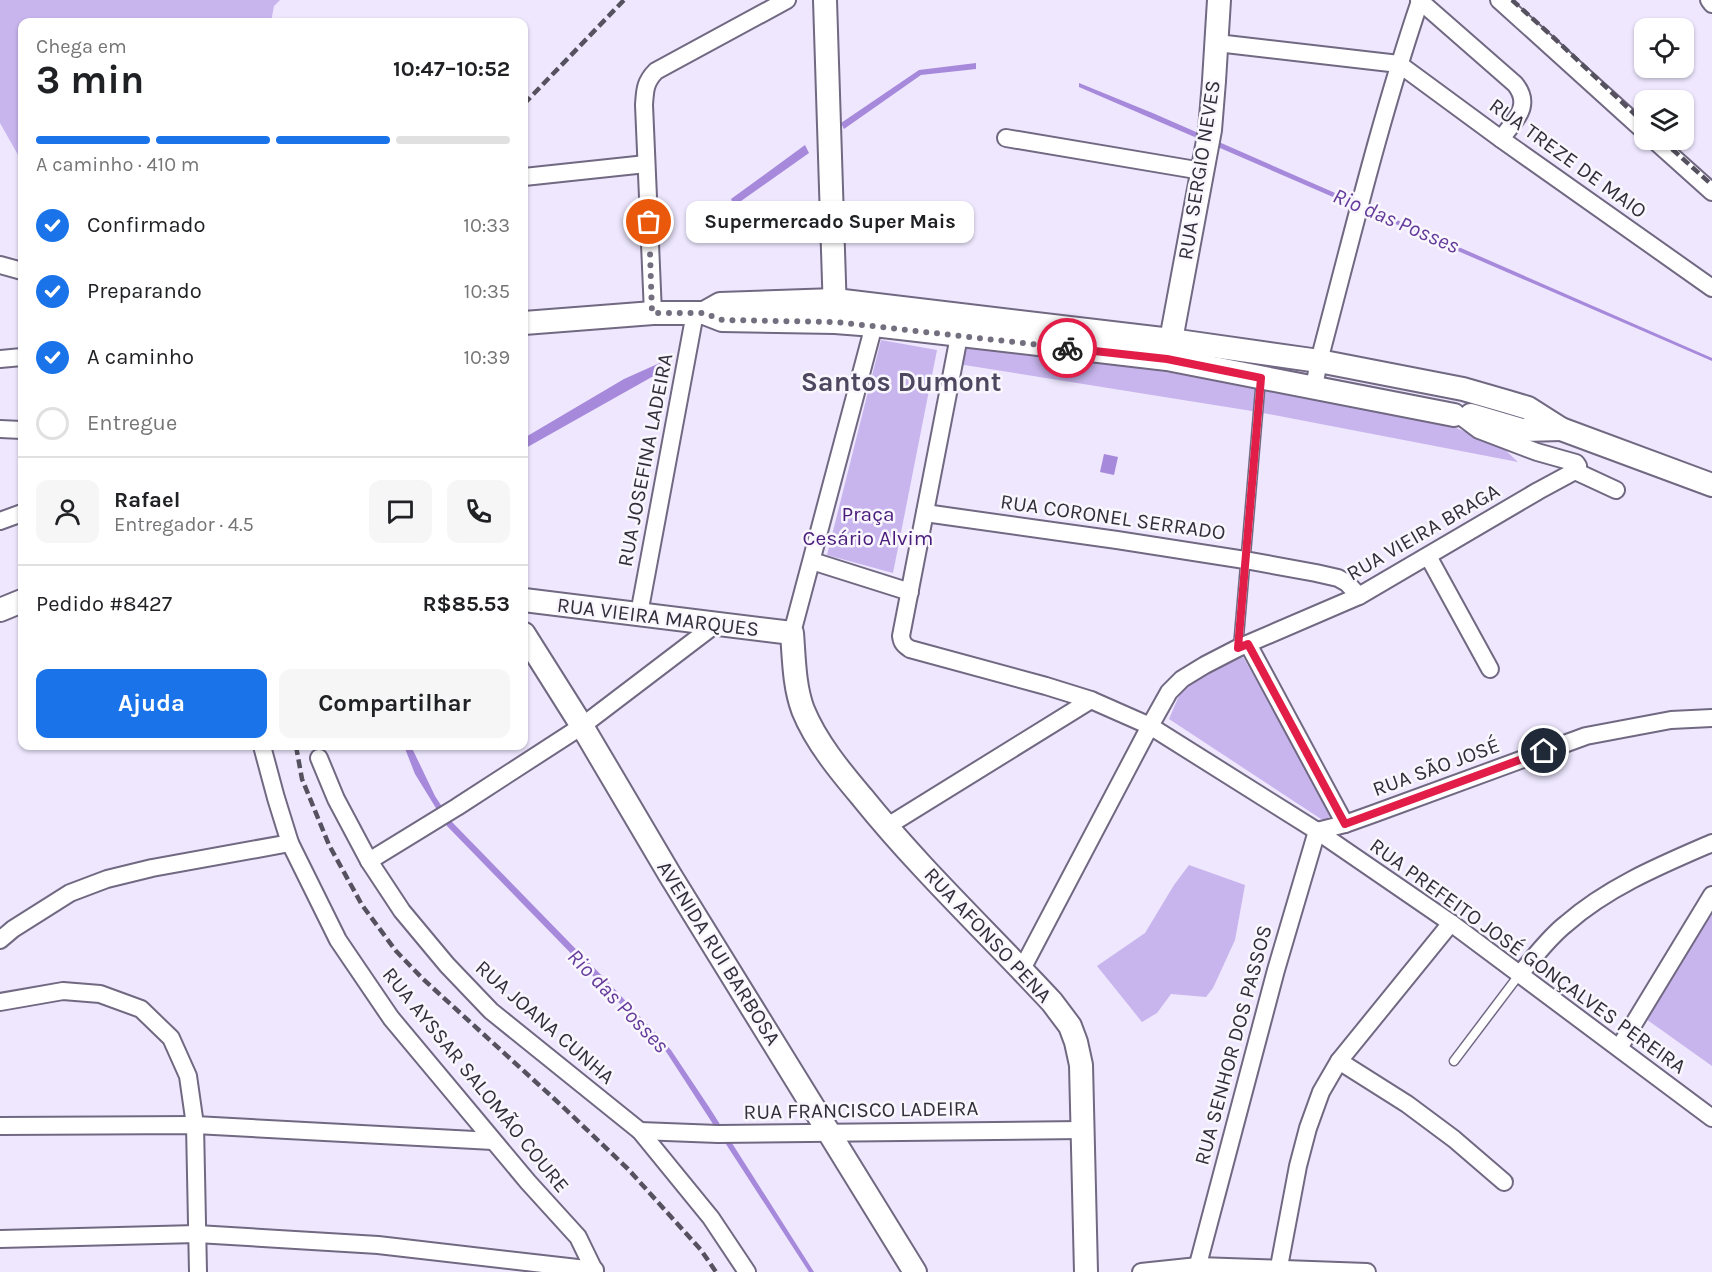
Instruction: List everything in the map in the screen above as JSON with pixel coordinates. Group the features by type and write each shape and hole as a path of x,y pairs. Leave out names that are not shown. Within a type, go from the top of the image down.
{"main road":[{"path":"825,0 835,311"},
{"name":"RUA SERGIO NEVES","path":"1171,340 1205,153 1217,43 1219,0"},
{"path":"528,322 652,313 700,313 720,303 835,311 961,325 1171,340 1319,361 1467,391 1528,408 1562,429 1712,485"},
{"path":"835,311 874,325 961,325 1087,350 1167,359 1462,416 1522,430 1562,429"},
{"path":"1087,350 1151,349 1163,346 1171,340"},
{"path":"1462,416 1449,408 1449,399 1454,392 1467,391"},
{"name":"RUA VIEIRA MARQUES","path":"528,600 792,633"},
{"path":"0,610 18,603"},
{"name":"RUA AFONSO PENA","path":"792,633 795,673 803,709 817,737 841,771 886,827 1022,969 1070,1026 1081,1065 1086,1272"},
{"name":"AVENIDA RUI BARBOSA","path":"528,640 915,1272"}],"street":[{"path":"652,313 644,105 645,88 649,78 656,71 787,0"},
{"path":"1314,387 1364,190 1399,64 1420,0 1515,84 1521,92 1524,99 1522,108 1501,139"},
{"path":"1499,0 1634,122"},
{"path":"1709,0 1712,4"},
{"path":"1217,43 1399,64"},
{"name":"RUA TREZE DE MAIO","path":"1399,64 1712,288"},
{"path":"1006,138 1055,146 1205,153"},
{"path":"1665,150 1712,192"},
{"path":"528,177 646,164"},
{"path":"0,265 18,270"},
{"name":"RUA JOSEFINA LADEIRA","path":"639,614 700,313"},
{"path":"792,633 874,325"},
{"path":"812,561 910,592 961,325"},
{"path":"0,359 18,357"},
{"path":"1462,416 1479,430 1537,452 1576,463 1578,466 1575,471 1616,490"},
{"path":"0,429 18,430"},
{"name":"RUA VIEIRA BRAGA","path":"1022,969 1150,726 1169,692 1182,680 1243,646 1359,596 1538,490 1575,471"},
{"name":"RUA CORONEL SERRADO","path":"925,513 1245,560 1338,578 1347,583 1359,596"},
{"path":"0,521 18,514"},
{"path":"1428,556 1490,669"},
{"name":"RUA PREFEITO JOSÉ GONÇALVES PEREIRA","path":"910,592 901,636 902,642 910,649 1091,700 1150,726 1317,831 1451,923 1712,1118"},
{"path":"369,861 582,726 716,624"},
{"path":"1243,646 1345,824"},
{"path":"886,827 1091,700"},
{"name":"RUA SÃO JOSÉ","path":"1317,831 1345,824 1586,736 1671,720 1712,718"},
{"name":"RUA AYSSAR SALOMÃO COURE","path":"263,750 290,843 338,940 391,1018 493,1141 578,1237 595,1271"},
{"name":"RUA JOANA CUNHA","path":"319,758 336,799 369,861 402,911 447,965 491,1011 640,1131 711,1218 747,1272"},
{"name":"RUA SENHOR DOS PASSOS","path":"1197,1269 1276,970 1317,831"},
{"path":"0,940 13,929 70,893 107,879 152,868 290,843"},
{"path":"1518,975 1564,925 1600,897 1712,843"},
{"path":"1619,1048 1712,896"},
{"path":"1278,1271 1308,1128 1321,1092 1339,1061 1451,923"},
{"path":"0,1002 63,991 100,994 141,1009 171,1038 188,1076 195,1125 198,1272"},
{"path":"1339,1061 1407,1104 1454,1139 1504,1182"},
{"path":"0,1126 195,1125 493,1141"},
{"name":"RUA FRANCISCO LADEIRA","path":"640,1131 724,1134 1082,1130"},
{"path":"0,1239 197,1234 378,1245 595,1271"},
{"path":"1141,1272 1197,1269 1367,1272"}],"lane":[{"path":"1243,646 1245,560 1261,378"},
{"path":"1454,1061 1518,975"}],"green space":[{"path":"0,0 280,0 274,6 272,18 18,18 18,155 0,123"},
{"name":"Praça Cesário Alvim","path":"881,340 937,350 893,573 827,555"},
{"path":"964,340 1260,387 1449,425 1502,447 1518,462 1258,412 958,364"},
{"path":"1243,657 1334,813 1324,821 1169,719 1181,691 1190,679"},
{"path":"1189,865 1245,885 1235,940 1213,988 1206,997 1171,994 1157,1013 1142,1022 1097,966 1145,933"},
{"path":"1712,911 1712,1066 1646,1019"}],"water":[{"path":"976,63 976,69 921,75 844,129 841,123 919,70"},
{"name":"Rio das Posses","path":"1079,83 1155,114 1712,358 1712,361 1079,87"},
{"path":"805,145 809,153 734,206 731,199"},
{"path":"662,362 666,369 528,447 528,436 624,379"},
{"path":"1104,454 1118,457 1114,475 1100,472"},
{"name":"Rio das Posses","path":"406,750 413,750 435,796 452,822 671,1050 814,1272 809,1272 665,1050 447,826 415,774"}],"railway":[{"path":"528,100 624,0"},
{"path":"1512,0 1634,114"},
{"path":"1673,150 1712,185"},
{"path":"297,750 302,779 329,845 362,905 396,951 423,979 628,1169 701,1250 716,1272"}],"way so far":[{"path":"649,222 652,313 704,313 722,320 874,325 1067,348"}],"place":[{"name":"Supermercado Super Mais","path":"649,222"}],"district":[{"name":"Santos Dumont","path":"901,382"}],"route":[{"path":"1067,348 1167,359 1261,378 1238,648 1248,644 1345,824 1544,751"}]}
